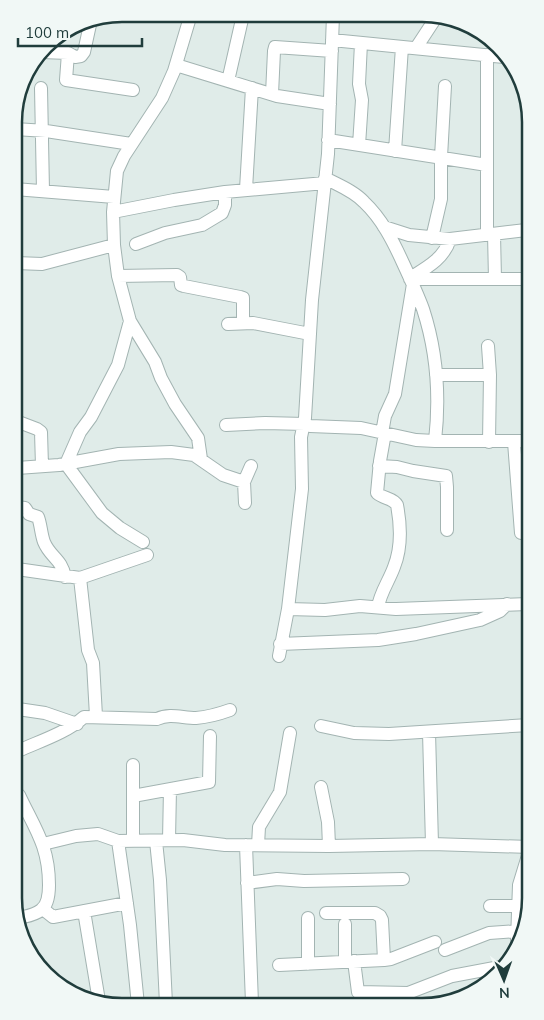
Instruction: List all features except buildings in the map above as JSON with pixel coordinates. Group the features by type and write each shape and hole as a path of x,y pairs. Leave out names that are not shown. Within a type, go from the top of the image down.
{"street":[{"path":"333,22 325,181 312,300 305,424 301,437 302,489 288,609 279,650 378,640 416,634 480,620 500,611 507,604"},
{"path":"188,23 176,65 162,98 131,144 117,171 113,212 114,245 118,276 130,321 156,362 174,404 198,438 201,459"},
{"path":"228,81 241,23"},
{"path":"416,48 432,23"},
{"path":"52,52 80,56 84,52 89,28"},
{"path":"359,145 362,100 359,84 360,43"},
{"path":"272,94 275,47 332,46 360,43 497,56"},
{"path":"395,151 402,47"},
{"path":"68,53 66,80 133,90"},
{"path":"487,55 487,164 490,235 495,279"},
{"path":"176,65 272,94 330,104"},
{"path":"432,238 441,199 445,86"},
{"path":"41,88 43,191"},
{"path":"246,190 252,88"},
{"path":"22,129 41,130 131,144"},
{"path":"328,140 487,164"},
{"path":"113,212 225,192 325,181 345,188 364,201 384,227 411,282 427,323 436,375 438,411 435,441"},
{"path":"22,189 114,197"},
{"path":"136,244 165,234 202,225 222,213 225,205 225,192"},
{"path":"384,227 409,234 450,239 522,231"},
{"path":"378,608 379,600 397,558 401,534 397,505 378,493 379,466 385,416 395,394 411,282 442,255 450,239"},
{"path":"22,263 42,264 114,245"},
{"path":"118,276 177,275 180,277 181,286 243,298 243,323"},
{"path":"411,282 522,279"},
{"path":"66,464 80,432 118,365 130,321"},
{"path":"228,324 253,323 310,334"},
{"path":"488,346 490,375 489,442"},
{"path":"436,375 490,375"},
{"path":"22,423 41,432 42,466"},
{"path":"226,425 265,423 305,424 310,426 361,428 416,440 522,441"},
{"path":"514,442 522,475"},
{"path":"22,468 66,464 83,459 119,454 171,452 194,455 223,475 244,482"},
{"path":"66,464 102,513 120,528 143,542"},
{"path":"245,503 244,482 251,466"},
{"path":"379,466 397,467 446,476 447,530"},
{"path":"521,533 522,504"},
{"path":"22,508 25,508 29,514 38,517 44,541 49,551 62,565 65,577"},
{"path":"22,570 80,578 147,555"},
{"path":"80,578 88,650 93,663 96,716"},
{"path":"288,609 325,610 360,606 396,609 521,604"},
{"path":"22,710 45,713 77,724"},
{"path":"22,748 77,724 84,717 157,719 166,715 194,718 208,717 230,710"},
{"path":"321,726 354,733 389,734 521,725"},
{"path":"429,732 432,844"},
{"path":"252,998 247,883 252,845 259,827 280,792 290,733"},
{"path":"133,796 209,782 210,736"},
{"path":"133,765 133,841"},
{"path":"321,787 328,822 330,846"},
{"path":"169,840 170,789"},
{"path":"22,806 43,844 49,868 47,903 43,909 24,917"},
{"path":"43,844 76,836 98,834 118,841 169,840 197,841 210,844 330,846 432,844 521,848"},
{"path":"118,841 137,998"},
{"path":"156,841 160,880 166,998"},
{"path":"521,878 519,885 521,894"},
{"path":"247,883 277,880 403,879"},
{"path":"490,906 521,899"},
{"path":"43,909 53,917 127,903"},
{"path":"84,911 98,994"},
{"path":"326,913 375,913 380,916 382,920 384,960"},
{"path":"308,918 308,964"},
{"path":"345,924 350,962 358,992 408,993 452,976 479,971"},
{"path":"279,965 384,960 489,933 514,935"}]}
